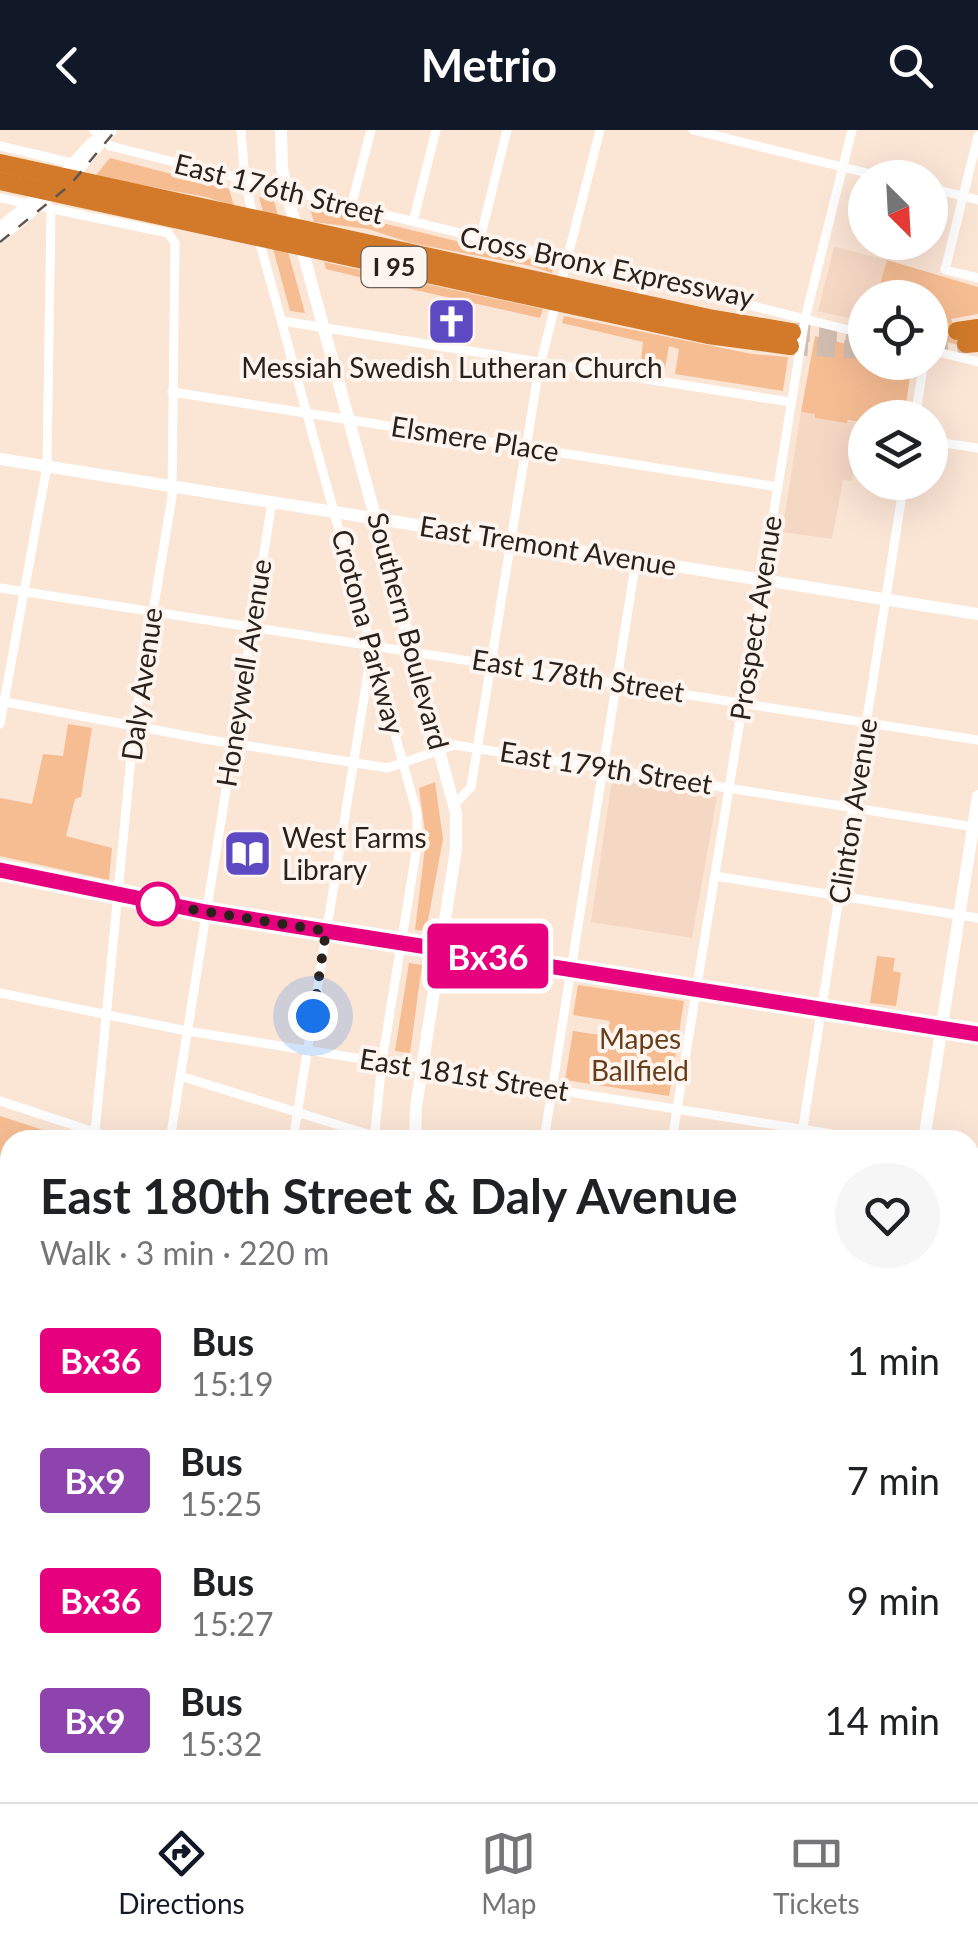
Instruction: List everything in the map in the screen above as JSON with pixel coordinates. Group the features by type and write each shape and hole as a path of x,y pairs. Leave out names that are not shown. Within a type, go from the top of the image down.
{"highway":[{"name":"Cross Bronx Expressway","path":"0,163 689,314 796,333"},
{"name":"Cross Bronx Expressway","path":"0,180 708,335 796,333"},
{"path":"967,339 978,328"}],"main road":[{"name":"Southern Boulevard","path":"280,130 287,191 304,257 454,805 457,841 415,1130"},
{"path":"0,237 44,203 102,135"},
{"name":"East Tremont Avenue","path":"0,459 978,614"},
{"path":"926,1130 978,796"},
{"path":"0,870 206,912 978,1034"}],"street":[{"name":"Crotona Parkway","path":"241,130 251,210 416,806 418,831 375,1130"},
{"path":"352,207 371,130"},
{"path":"414,222 436,130"},
{"path":"480,239 507,130"},
{"path":"454,805 470,790 541,362 600,130"},
{"path":"693,130 848,168"},
{"name":"Prospect Avenue","path":"674,1130 778,488 796,333 852,130"},
{"name":"East 176th Street","path":"102,135 110,146 566,260 796,333 848,334"},
{"path":"978,136 945,270 978,278"},
{"path":"0,146 75,170"},
{"path":"948,192 978,200"},
{"path":"0,198 44,203"},
{"path":"0,226 44,203"},
{"path":"0,724 47,466 44,203"},
{"name":"Daly Avenue","path":"44,203 172,236 176,246 172,486 134,726 96,1130"},
{"path":"282,321 790,402"},
{"path":"948,354 978,362"},
{"name":"Elsmere Place","path":"172,392 778,488"},
{"path":"948,444 978,448"},
{"name":"Clinton Avenue","path":"803,1130 901,500"},
{"name":"Honeywell Avenue","path":"172,1130 272,502"},
{"path":"546,1130 636,560"},
{"name":"East 178th Street","path":"0,588 978,740"},
{"path":"295,1130 372,646"},
{"name":"East 179th Street","path":"2,702 388,768 454,745 976,827"},
{"path":"715,876 978,918"},
{"name":"East 181st Street","path":"0,993 188,1030 777,1130"},
{"path":"180,1076 351,1130"},
{"path":"0,1102 90,1130"}],"shaded area":[{"path":"834,247 848,250 848,260 887,260 881,280 848,280 848,318 818,311"},
{"path":"801,412 848,421 848,481 843,480 832,539 782,532"},
{"path":"612,780 717,797 692,938 591,922"}],"green space":[{"path":"110,158 229,189 234,206 95,176"},
{"path":"259,197 274,201 305,313 290,311"},
{"path":"309,205 554,265 552,273 411,243 368,229 314,222"},
{"path":"887,260 978,287 978,314 951,319 959,336 978,351 948,342 948,280 881,280"},
{"path":"324,262 543,309 540,318 326,269"},
{"path":"564,316 752,354 788,357 783,391 675,374 679,349 669,346 664,373 640,369 643,342 562,323"},
{"path":"815,336 848,345 848,380 909,380 907,400 848,400 847,423 801,412"},
{"path":"68,724 92,728 81,797 75,799 66,836 112,848 109,880 0,856 0,798 32,804 43,754 63,756"},
{"path":"435,782 443,839 426,931 415,930 426,839 419,788"},
{"path":"877,956 895,958 893,971 901,973 896,1006 870,1003"},
{"path":"409,963 422,965 410,1053 395,1051"},
{"name":"Mapes Ballfield","path":"578,985 684,1001 669,1096 565,1080 573,1031 607,1036 610,1021 573,1015"},
{"path":"0,1116 43,1130 0,1130"}],"tunnel":[{"path":"948,332 957,331"},
{"path":"792,332 848,335"},
{"path":"948,346 966,344"},
{"path":"790,346 848,349"}],"railway":[{"path":"0,242 70,185 116,130"}],"bus line":[{"name":"Bx36","path":"0,870 206,912 978,1034"}],"place":[{"name":"Messiah Swedish Lutheran Church","path":"452,321"},
{"name":"West Farms Library","path":"247,854"}],"route":[{"path":"158,904 326,931 313,1016"}]}
